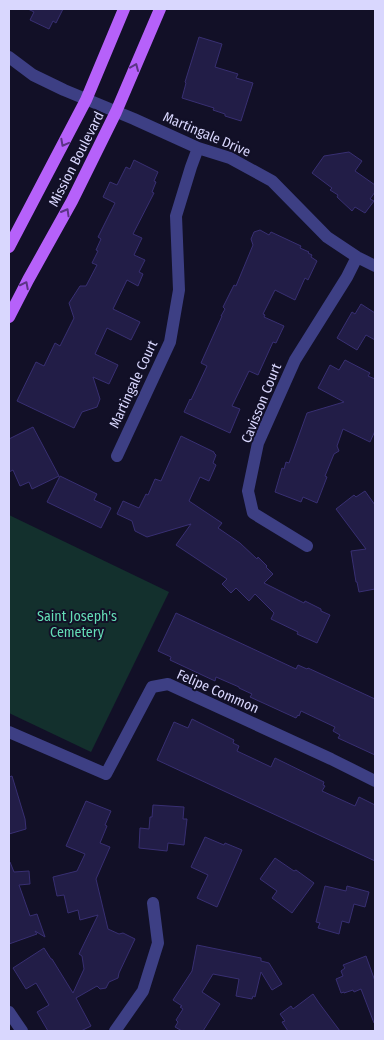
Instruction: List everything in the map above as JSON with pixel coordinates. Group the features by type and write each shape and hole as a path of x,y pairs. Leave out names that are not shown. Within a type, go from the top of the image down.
{"main road":[{"name":"Mission Boulevard","path":"9,247 86,100 124,9"},
{"name":"Mission Boulevard","path":"9,317 72,202 116,112 160,9"}],"street":[{"name":"Martingale Drive","path":"9,57 33,75 86,100 198,148 230,158 272,181 327,237 357,257 375,266"},
{"name":"Martingale Court","path":"117,456 170,342 179,290 176,216 198,148"},
{"name":"Cavisson Court","path":"307,546 252,513 248,491 258,443 295,360 347,277 357,257"},
{"name":"Felipe Common","path":"9,732 106,774 152,687 168,684 375,781"},
{"path":"116,1031 143,991 158,943 154,903"},
{"path":"9,1012 22,1031"}],"green space":[{"name":"Saint Joseph's Cemetery","path":"9,515 169,592 91,752 9,713"}],"building":[{"path":"28,9 63,9 56,23 53,21 49,29 30,20 34,12"},
{"path":"199,37 222,44 215,67 238,74 236,78 253,83 241,121 225,116 225,114 213,110 214,108 182,98"},
{"path":"349,152 362,161 355,171 375,185 375,192 370,199 374,201 365,213 355,207 352,211 337,197 338,195 330,190 332,188 312,173 324,156"},
{"path":"134,160 158,172 154,181 156,182 152,192 154,193 133,234 142,238 134,255 145,260 139,272 143,274 138,286 127,280 113,309 140,322 131,340 107,328 95,354 118,365 109,384 93,377 100,399 97,407 82,412 74,428 17,401 36,362 44,366 55,343 60,346 74,318 69,303 80,286 86,286 97,265 92,263 101,239 98,237 115,203 103,197 110,182 117,185 126,167 130,169"},
{"path":"260,230 269,235 271,232 301,246 300,248 309,252 312,255 311,257 317,261 308,280 305,278 295,300 275,290 263,314 265,315 264,317 284,326 276,343 273,342 258,375 249,371 232,406 240,409 230,433 184,412 207,366 201,363 225,309 223,307 234,285 236,286 253,245 251,239 254,232"},
{"path":"361,304 375,313 375,340 366,335 357,350 337,338 352,312 355,314"},
{"path":"345,360 370,373 368,376 375,379 375,431 370,442 343,429 337,446 339,451 334,454 317,503 303,497 301,502 275,492 282,468 284,469 286,462 289,463 307,413 344,402 318,388 330,365 339,370"},
{"path":"33,427 59,476 32,489 29,482 20,486 13,470 9,472 9,439"},
{"path":"181,436 214,452 216,455 213,463 216,465 209,481 200,477 189,501 222,523 218,528 240,543 267,566 273,574 264,583 304,603 305,601 330,615 317,643 271,619 274,613 255,594 249,601 236,588 231,593 222,584 227,579 176,545 191,524 147,537 135,531 132,521 117,514 123,501 139,508 146,494 148,495 155,479 161,481"},
{"path":"60,476 97,494 94,500 111,508 101,528 47,502"},
{"path":"365,491 375,505 375,589 359,592 351,551 366,549 336,509 354,495 356,497"},
{"path":"176,613 296,669 298,665 308,668 375,699 375,755 338,738 340,735 333,731 335,727 301,711 296,718 250,697 252,694 239,687 216,677 215,681 170,660 171,657 158,651"},
{"path":"192,719 234,740 233,743 239,746 237,751 271,767 275,758 324,782 323,785 325,786 322,791 355,806 359,797 375,805 375,861 157,760 174,722 188,728"},
{"path":"12,776 25,819 26,829 9,834 9,777"},
{"path":"86,801 111,811 100,843 110,847 96,879 108,929 135,939 118,978 109,982 106,988 100,989 97,986 76,998 91,1026 81,1031 48,1031 37,1012 49,1005 36,983 26,989 13,968 44,948 73,993 84,969 82,956 79,954 98,915 80,920 78,910 68,913 64,895 57,896 53,877 77,871 85,854 66,846"},
{"path":"153,805 184,807 183,819 187,819 184,845 168,843 167,851 139,848 140,828 149,829"},
{"path":"205,837 242,850 217,907 197,898 208,875 191,867"},
{"path":"275,858 314,883 292,913 272,898 277,891 260,879"},
{"path":"9,862 14,872 29,871 30,884 19,885 30,916 37,914 45,937 35,931 37,934 9,944"},
{"path":"325,886 346,891 347,886 369,892 365,907 354,904 349,923 342,921 339,934 318,928 320,923 316,922"},
{"path":"197,945 261,958 261,961 269,963 282,984 272,990 261,972 255,997 253,996 252,999 236,996 239,979 213,974 202,992 220,1004 203,1031 182,1031 175,1027 178,1022 176,1020 183,1009 180,1007 182,1006 173,1000 192,971"},
{"path":"366,956 375,981 375,1023 361,989 354,992 353,990 341,993 336,979 343,976 341,971 345,968 343,965"},
{"path":"313,994 340,1031 288,1031 282,1022 285,1021 280,1014 291,1006 293,1009"}]}
